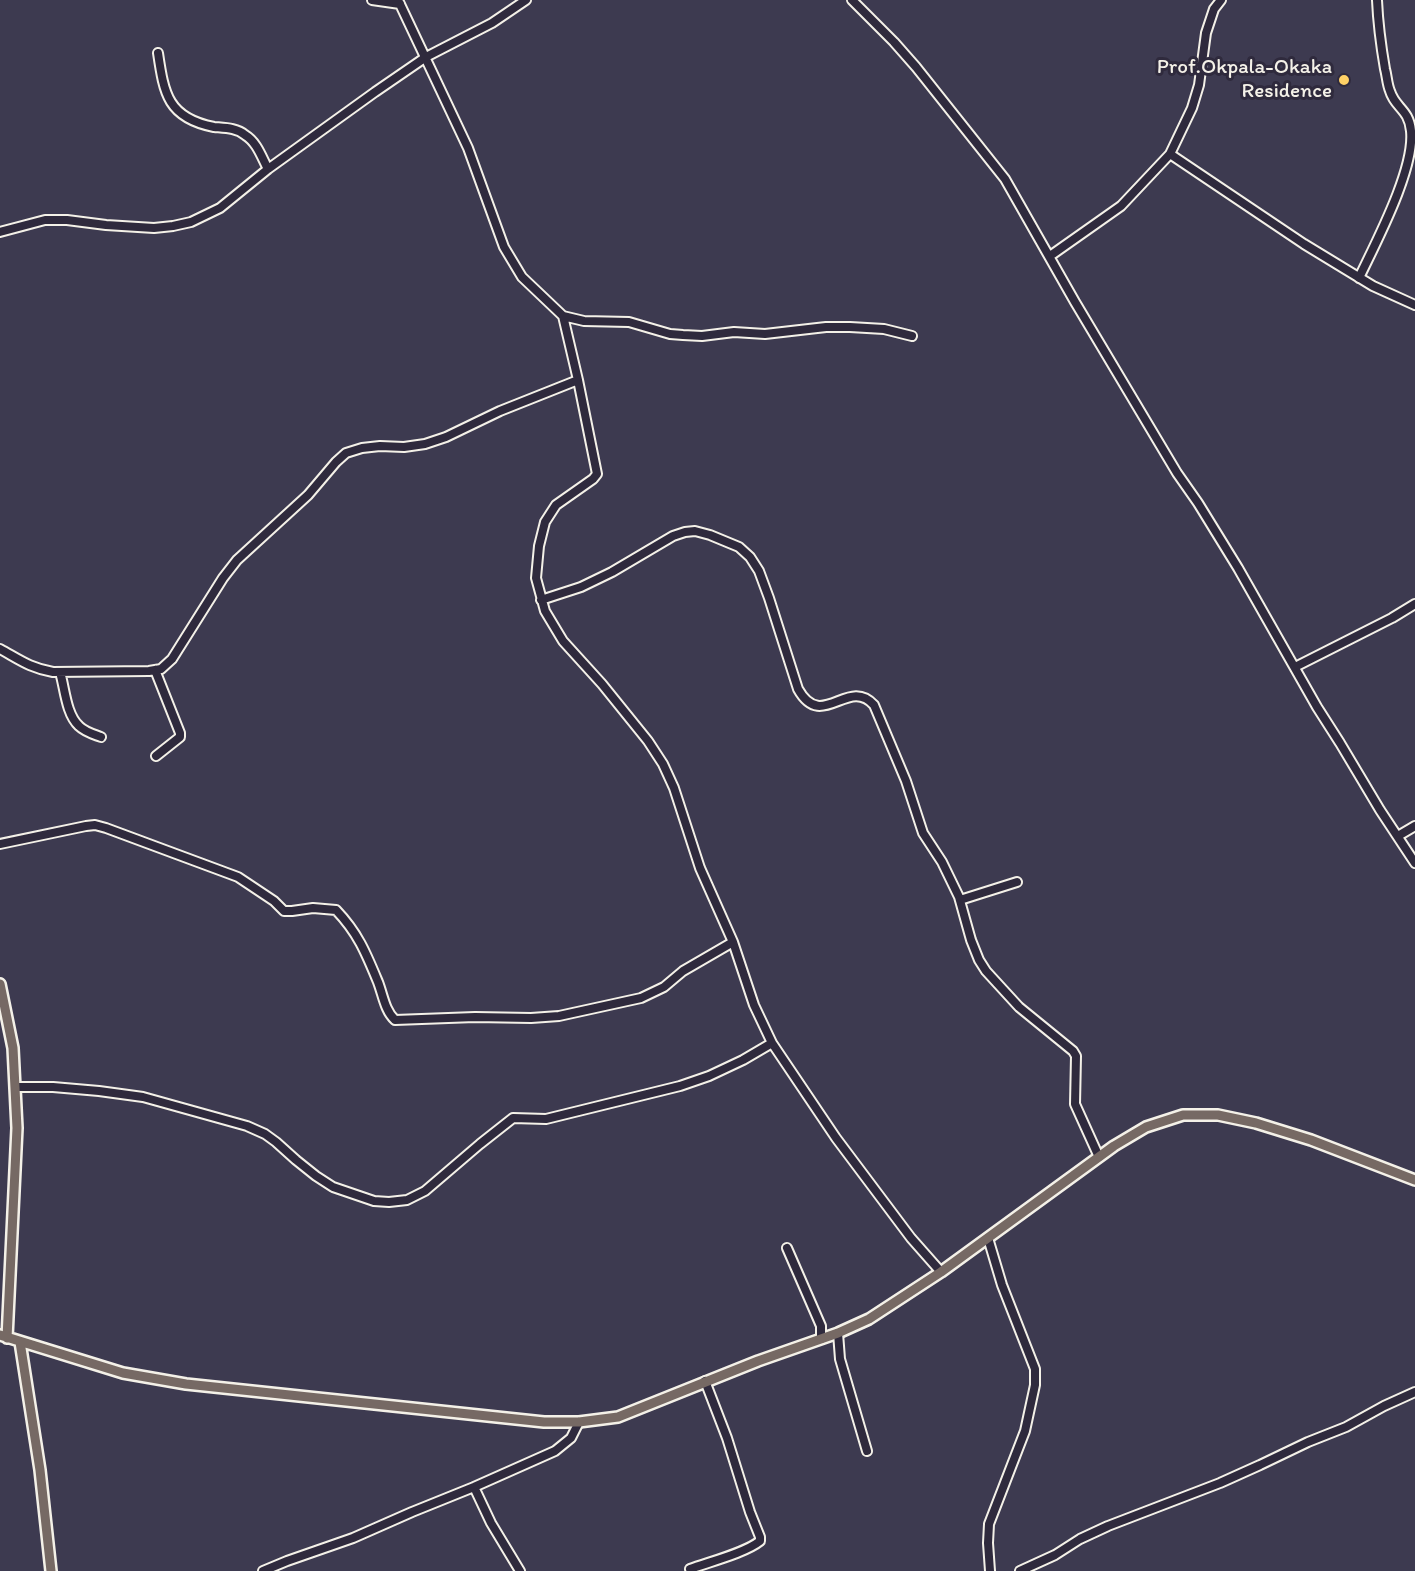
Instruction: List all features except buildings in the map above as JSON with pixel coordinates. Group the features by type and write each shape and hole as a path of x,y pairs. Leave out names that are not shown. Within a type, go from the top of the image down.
{"main road":[{"path":"0,984 13,1048 17,1128 3,1336 123,1373 186,1384 532,1421 579,1422 618,1417 705,1381 838,1333 868,1319 941,1272 1099,1156 1146,1127 1183,1115 1218,1115 1256,1123 1311,1140 1415,1180"},
{"path":"20,1341 39,1459 51,1571"}],"street":[{"path":"372,0 399,2 468,148 504,247 522,277 563,316 584,321 629,322 670,334 683,335 765,334 826,327 850,327 884,329 912,336"},
{"path":"0,232 45,220 154,228 191,222 220,208 268,170 426,57 492,23 526,0"},
{"path":"852,0 916,67 1005,179 1177,473 1234,560 1317,707 1415,862"},
{"path":"1050,256 1121,206 1170,154 1192,108 1199,85 1206,33 1214,9 1221,0"},
{"path":"1359,278 1387,219 1411,148 1411,133 1406,112 1393,99 1389,91 1377,0"},
{"path":"158,53 167,97 174,108 201,124 234,129 244,133 253,141 268,170"},
{"path":"1170,154 1359,278 1415,305"},
{"path":"563,316 597,474 593,480 556,505 545,522 538,546 536,578 545,611 563,641 602,684 648,741 663,764 674,789 700,868 733,942 754,1005 772,1043 836,1138 911,1238 941,1272"},
{"path":"0,649 38,670 60,672 160,669 172,659 223,578 237,561 308,495 346,453 362,448 425,444 578,380"},
{"path":"541,600 581,587 636,559 673,536 685,532 695,531 710,535 739,547 750,557 759,572 769,598 802,697 816,706 825,706 857,696 869,700 874,705 906,781 919,824 942,862 960,900 979,960 986,971 1019,1006 1076,1056 1075,1104 1099,1156"},
{"path":"1294,667 1392,618 1415,603"},
{"path":"155,670 180,733 180,737 156,756"},
{"path":"60,672 74,719 86,731 101,737"},
{"path":"0,844 95,825 238,877 284,910 313,908 336,910 357,935 388,1011 395,1020 504,1019 550,1016 642,998 664,987 683,971 733,942"},
{"path":"1398,836 1415,826"},
{"path":"960,900 1017,882"},
{"path":"16,1088 53,1087 143,1097 247,1126 266,1134 316,1176 333,1187 374,1202 389,1203 408,1200 425,1191 513,1118 546,1119 680,1086 709,1076 772,1043"},
{"path":"988,1238 1002,1285 1035,1369 1035,1385 1025,1431 989,1524 990,1571"},
{"path":"787,1248 821,1326 821,1339"},
{"path":"838,1333 840,1359 867,1451"},
{"path":"690,1569 740,1551 760,1541 727,1438 705,1381"},
{"path":"1020,1571 1108,1526 1260,1465 1346,1427 1415,1392"},
{"path":"263,1571 353,1538 555,1451 571,1438 579,1422"},
{"path":"474,1487 491,1523 520,1571"}],"place":[{"name":"Prof.Okpala-Okaka Residence","path":"1344,80"}]}
